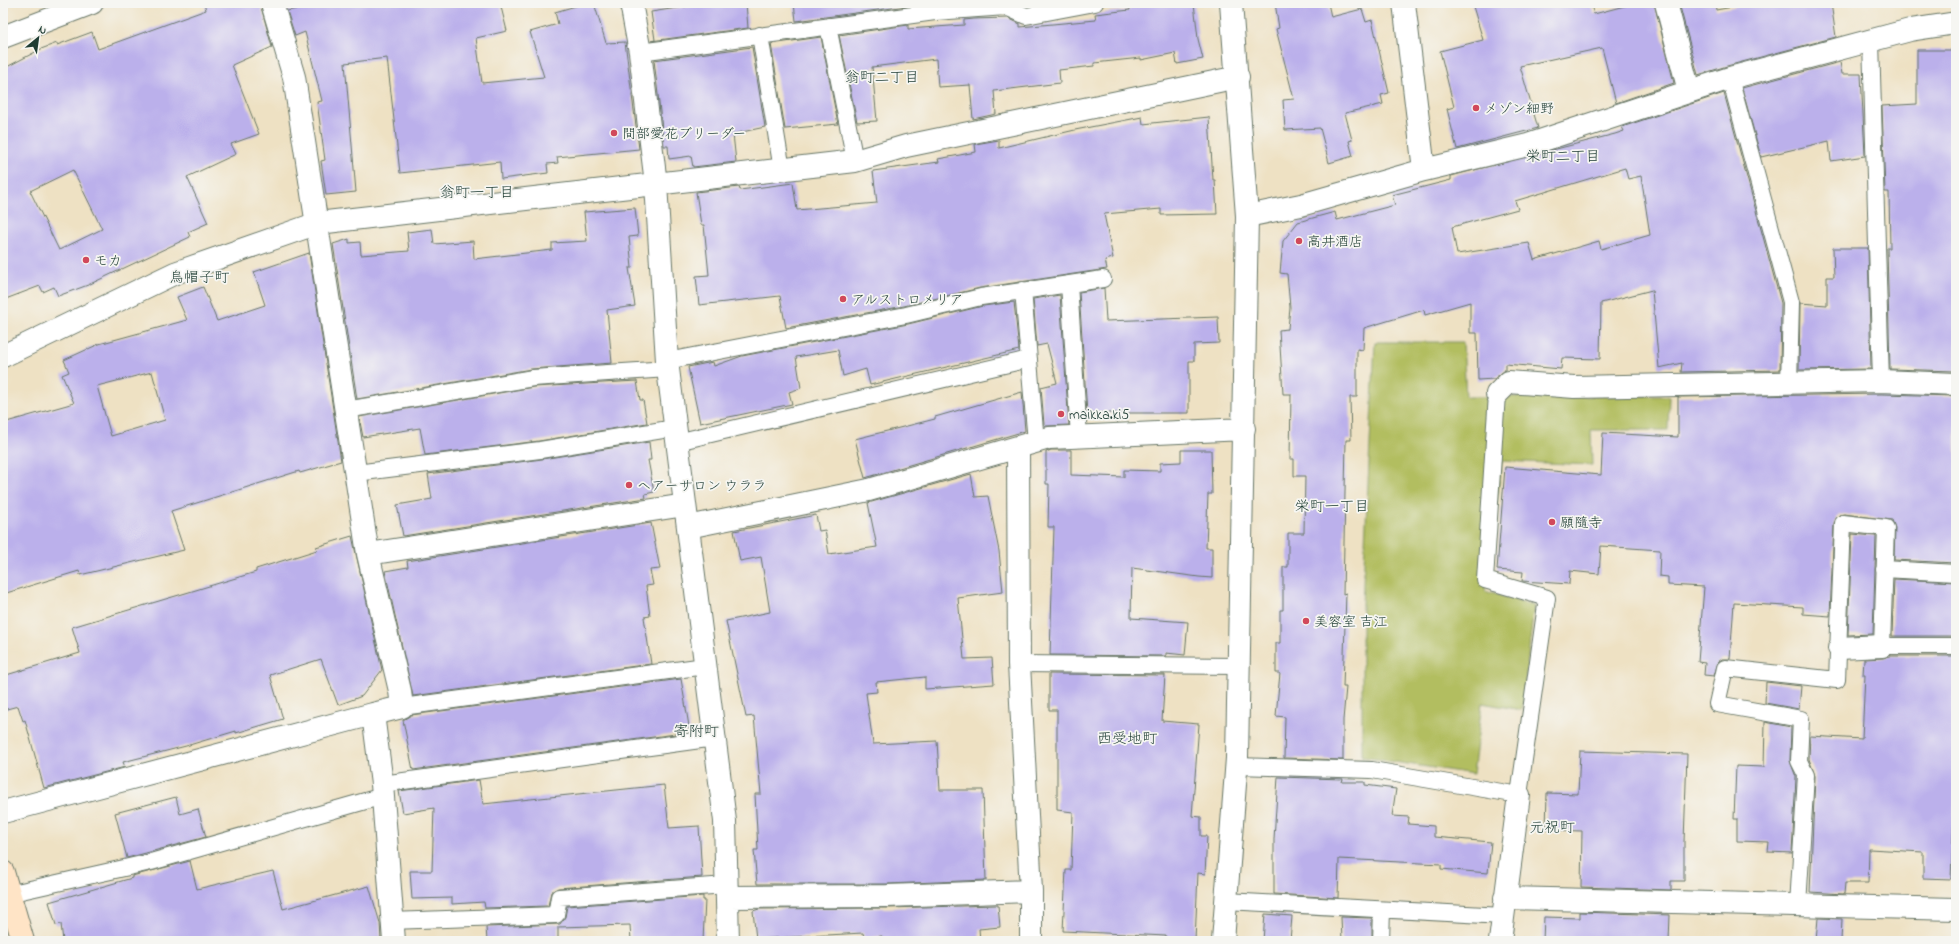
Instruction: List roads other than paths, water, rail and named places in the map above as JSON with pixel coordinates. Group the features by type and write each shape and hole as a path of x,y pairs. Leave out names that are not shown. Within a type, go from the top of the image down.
{"street":[{"path":"3,37 92,3"},
{"path":"3,812 373,714 402,708 400,691 368,554 318,223 294,77 272,3"},
{"path":"631,3 640,52 656,184 667,365 725,821 728,941"},
{"path":"1223,941 1237,766 1247,216 1238,77 1231,3"},
{"path":"1404,3 1424,170"},
{"path":"1666,3 1689,91"},
{"path":"1247,216 1301,205 1424,170 1528,145 1730,78 1910,30 1956,22"},
{"path":"3,356 175,273 318,223 855,161 906,146 1238,77"},
{"path":"1498,394 1509,382 1574,387 1789,384 1881,381 1956,384"},
{"path":"688,526 869,490 1049,438 1244,429"},
{"path":"1027,445 1019,664 1031,890 1031,941"},
{"path":"368,554 685,505"},
{"path":"1839,648 1882,646"},
{"path":"373,714 383,790 393,931"},
{"path":"1500,941 1519,795"},
{"path":"3,872 8,894 23,941"},
{"path":"727,891 886,896 1031,890"},
{"path":"1504,907 1798,905 1956,909"}],"lane":[{"path":"640,52 935,12 1006,7 1026,16 1095,3"},
{"path":"828,26 855,161"},
{"path":"760,35 782,170"},
{"path":"1871,41 1881,381"},
{"path":"1730,78 1791,302 1789,384"},
{"path":"346,410 533,378 667,365 906,315 981,297 1103,279"},
{"path":"1069,284 1079,437"},
{"path":"1023,290 1029,360 1027,445"},
{"path":"356,473 676,435 1029,360"},
{"path":"1237,766 1372,770 1519,795 1547,598 1485,580 1498,394"},
{"path":"1798,905 1806,775 1799,761 1801,719 1717,704 1725,668 1837,680 1843,523 1886,528 1882,646 1956,646"},
{"path":"1884,569 1956,573"},
{"path":"1019,664 1239,666"},
{"path":"402,708 705,666"},
{"path":"8,894 151,862 383,790 715,738"},
{"path":"393,931 556,915 559,897 727,891"},
{"path":"1226,901 1382,910 1504,907"},
{"path":"1381,941 1382,910"}],"place":[{"name":"メゾン細野","path":"1476,108"},
{"name":"間部愛花ブリーダー","path":"614,133"},
{"name":"高井酒店","path":"1299,241"},
{"name":"モカ","path":"86,260"},
{"name":"アルストロメリア","path":"843,299"},
{"name":"maikka.ki5","path":"1061,414"},
{"name":"ヘアーサロン ウララ","path":"629,485"},
{"name":"願隨寺","path":"1552,522"},
{"name":"美容室 吉江","path":"1306,621"}],"district":[{"name":"翁町二丁目","path":"882,77"},
{"name":"栄町二丁目","path":"1563,156"},
{"name":"翁町一丁目","path":"477,192"},
{"name":"烏帽子町","path":"199,277"},
{"name":"栄町一丁目","path":"1332,506"},
{"name":"寄附町","path":"696,731"},
{"name":"西受地町","path":"1127,738"},
{"name":"元祝町","path":"1552,827"}]}
